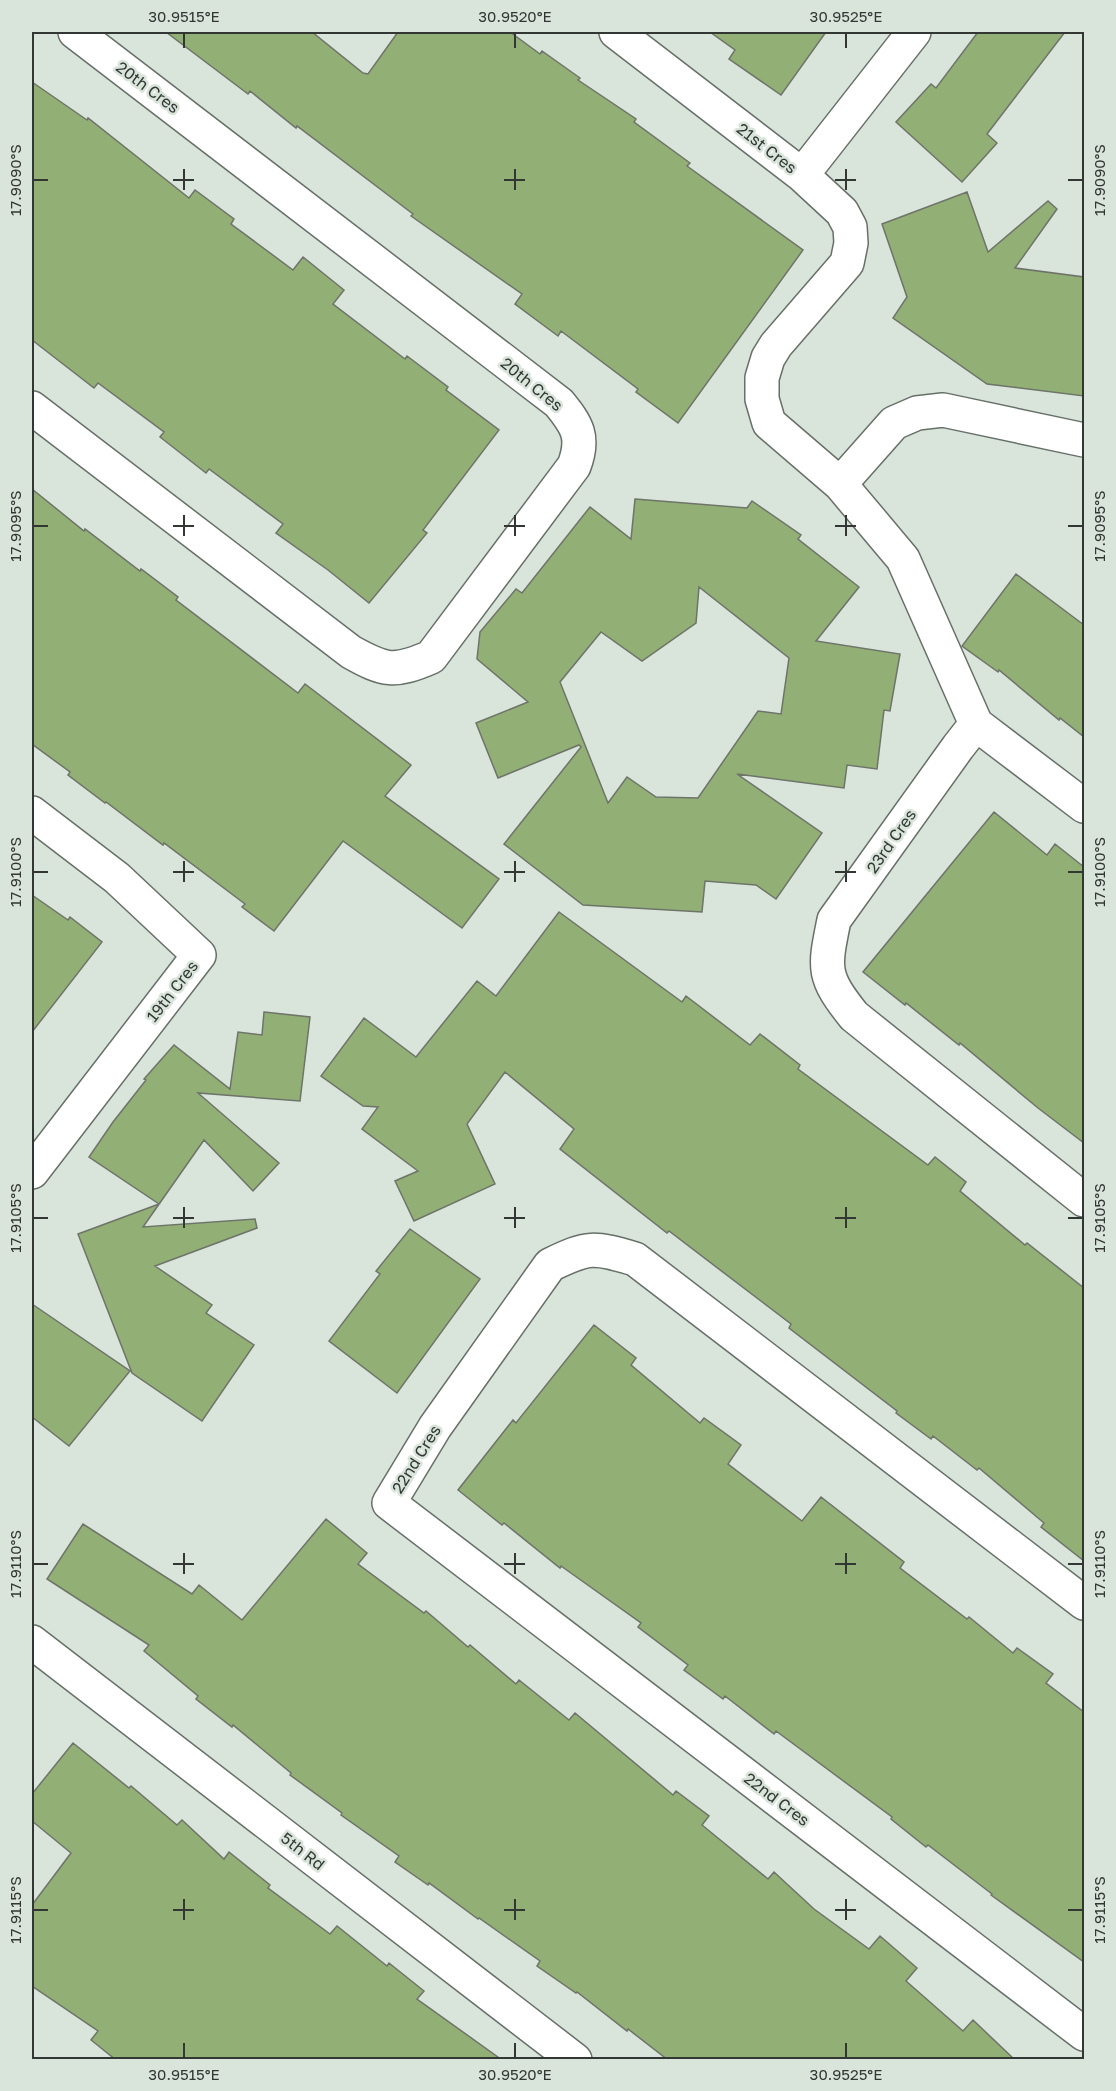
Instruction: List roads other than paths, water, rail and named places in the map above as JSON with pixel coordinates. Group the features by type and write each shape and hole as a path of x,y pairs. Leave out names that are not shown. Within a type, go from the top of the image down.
{"street":[{"name":"20th Cres","path":"32,408 351,652 374,665 396,669 431,657 574,466 580,450 575,423 559,403 75,32"},
{"name":"21st Cres","path":"615,32 802,175 914,32"},
{"path":"802,175 842,212 850,227 851,243 847,263 776,345 768,358 762,378 762,399 769,423 840,484 903,559 976,724 1084,806"},
{"path":"840,484 894,423 918,413 943,410 1084,440"},
{"name":"23rd Cres","path":"976,724 834,920 827,953 827,971 834,991 854,1016 1084,1200"},
{"name":"19th Cres","path":"32,813 117,878 199,956 32,1172"},
{"name":"22nd Cres","path":"1084,1603 635,1259 601,1250 579,1251 550,1265 435,1427 389,1503 1084,2034"},
{"name":"5th Rd","path":"32,1642 575,2060"}]}
